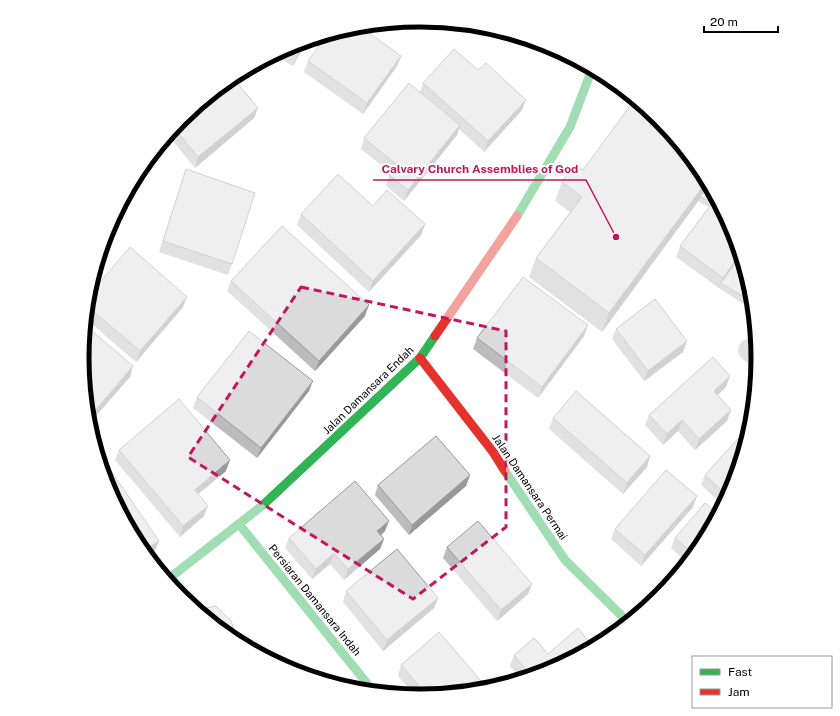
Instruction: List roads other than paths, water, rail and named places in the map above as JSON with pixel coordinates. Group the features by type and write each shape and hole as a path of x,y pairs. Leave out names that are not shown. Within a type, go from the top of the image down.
{"street":[{"name":"Jalan Damansara Endah","path":"171,577 263,505 420,358 526,203 570,128 590,74"},
{"name":"Jalan Damansara Permai","path":"420,358 493,452 565,560 625,619"},
{"name":"Persiaran Damansara Indah","path":"239,524 369,685"}],"place":[{"name":"Calvary Church Assemblies of God","path":"616,237"}]}
